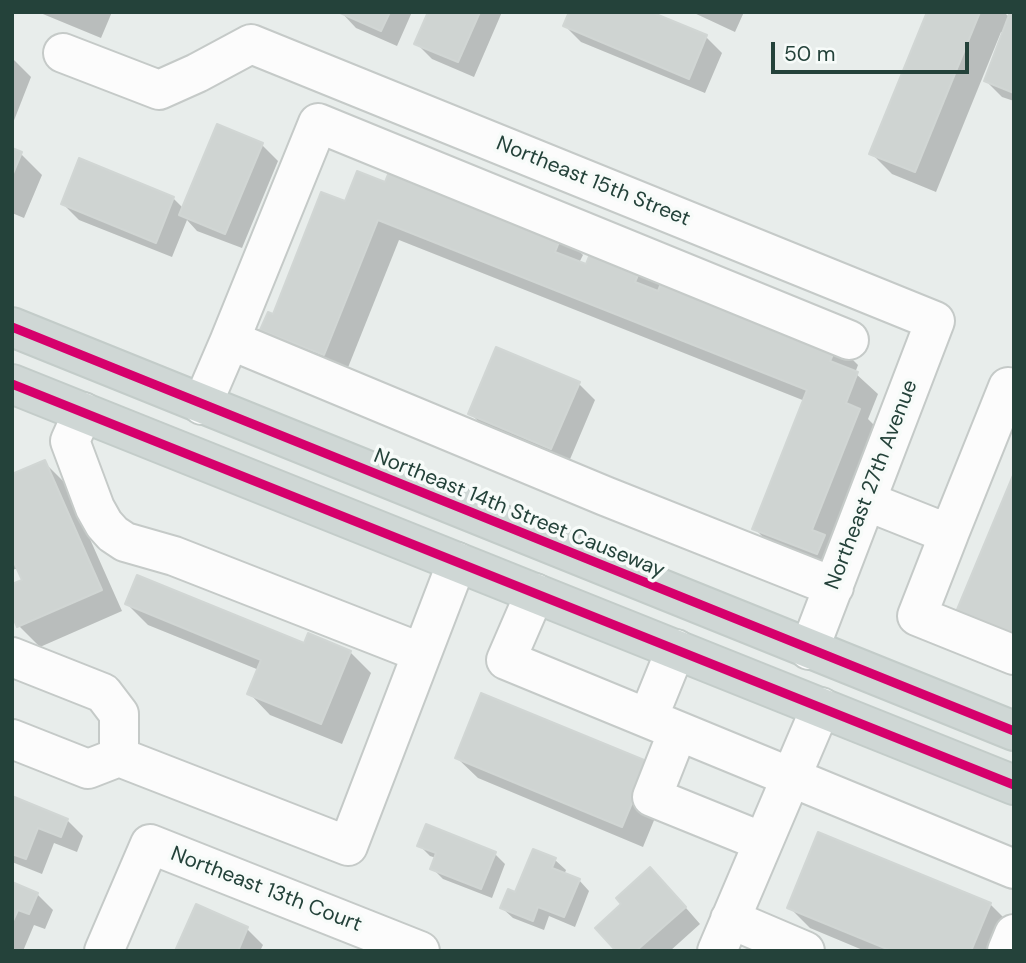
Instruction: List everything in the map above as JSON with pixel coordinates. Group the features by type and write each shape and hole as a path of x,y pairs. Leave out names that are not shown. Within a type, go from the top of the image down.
{"main road":[{"name":"Northeast 14th Street Causeway","path":"12,327 1014,731"},
{"path":"12,384 1014,785"},
{"path":"689,654 775,666 793,663 809,650"}],"street":[{"name":"Northeast 15th Street","path":"63,53 159,90 251,44 935,321"},
{"path":"202,405 318,123 849,340"},
{"name":"Northeast 27th Avenue","path":"809,650 935,321"},
{"path":"230,340 605,496 834,587"},
{"path":"1008,387 917,616 1014,655"},
{"path":"83,412 70,442 94,508 113,534 125,542 174,556 422,653"},
{"path":"866,501 949,534"},
{"path":"12,739 88,769 119,757 348,846 457,562"},
{"path":"535,593 506,660 1014,869"},
{"path":"689,654 663,725 652,797 763,842"},
{"path":"12,657 103,693 119,715 119,757"},
{"path":"805,951 723,935 821,708"},
{"name":"Northeast 13th Court","path":"104,951 150,844 421,951"},
{"path":"1007,951 1014,934"}],"building":[{"path":"338,12 390,12 381,31"},
{"path":"428,12 480,12 458,62 414,44"},
{"path":"569,12 651,12 707,35 689,79 563,26"},
{"path":"927,12 980,12 915,172 869,154"},
{"path":"1010,12 1014,12 1014,93 984,81"},
{"path":"217,124 263,143 225,234 179,215"},
{"path":"12,148 22,152 12,176"},
{"path":"79,158 174,197 156,243 61,204"},
{"path":"392,164 563,232 555,252 586,264 595,241 644,261 635,282 658,291 665,274 838,343 830,361 858,372 846,403 860,409 812,530 825,535 817,554 752,529 807,390 378,220 324,355 260,330 268,312 273,314 321,192 345,201 357,171 385,182"},
{"path":"496,347 580,382 551,449 468,414"},
{"path":"45,460 102,590 17,627 12,615 12,584 22,580 12,558 12,474"},
{"path":"1014,473 1014,636 956,612"},
{"path":"137,575 304,643 308,633 351,651 321,724 247,694 261,660 125,604"},
{"path":"481,693 649,762 622,827 455,758"},
{"path":"12,796 68,819 61,837 38,828 26,859 12,854"},
{"path":"426,824 496,852 481,889 430,869 436,853 417,846"},
{"path":"818,832 991,903 971,951 892,951 787,908"},
{"path":"533,849 556,858 552,868 580,879 564,917 538,907 533,921 500,908 508,889 515,892"},
{"path":"650,867 686,907 636,951 616,951 595,928 621,904 616,898"},
{"path":"12,882 38,893 29,914 18,910 12,923"},
{"path":"196,904 248,927 238,951 175,951"}],"cycle path":[{"path":"12,327 1014,731"},
{"path":"12,384 1014,785"}]}
